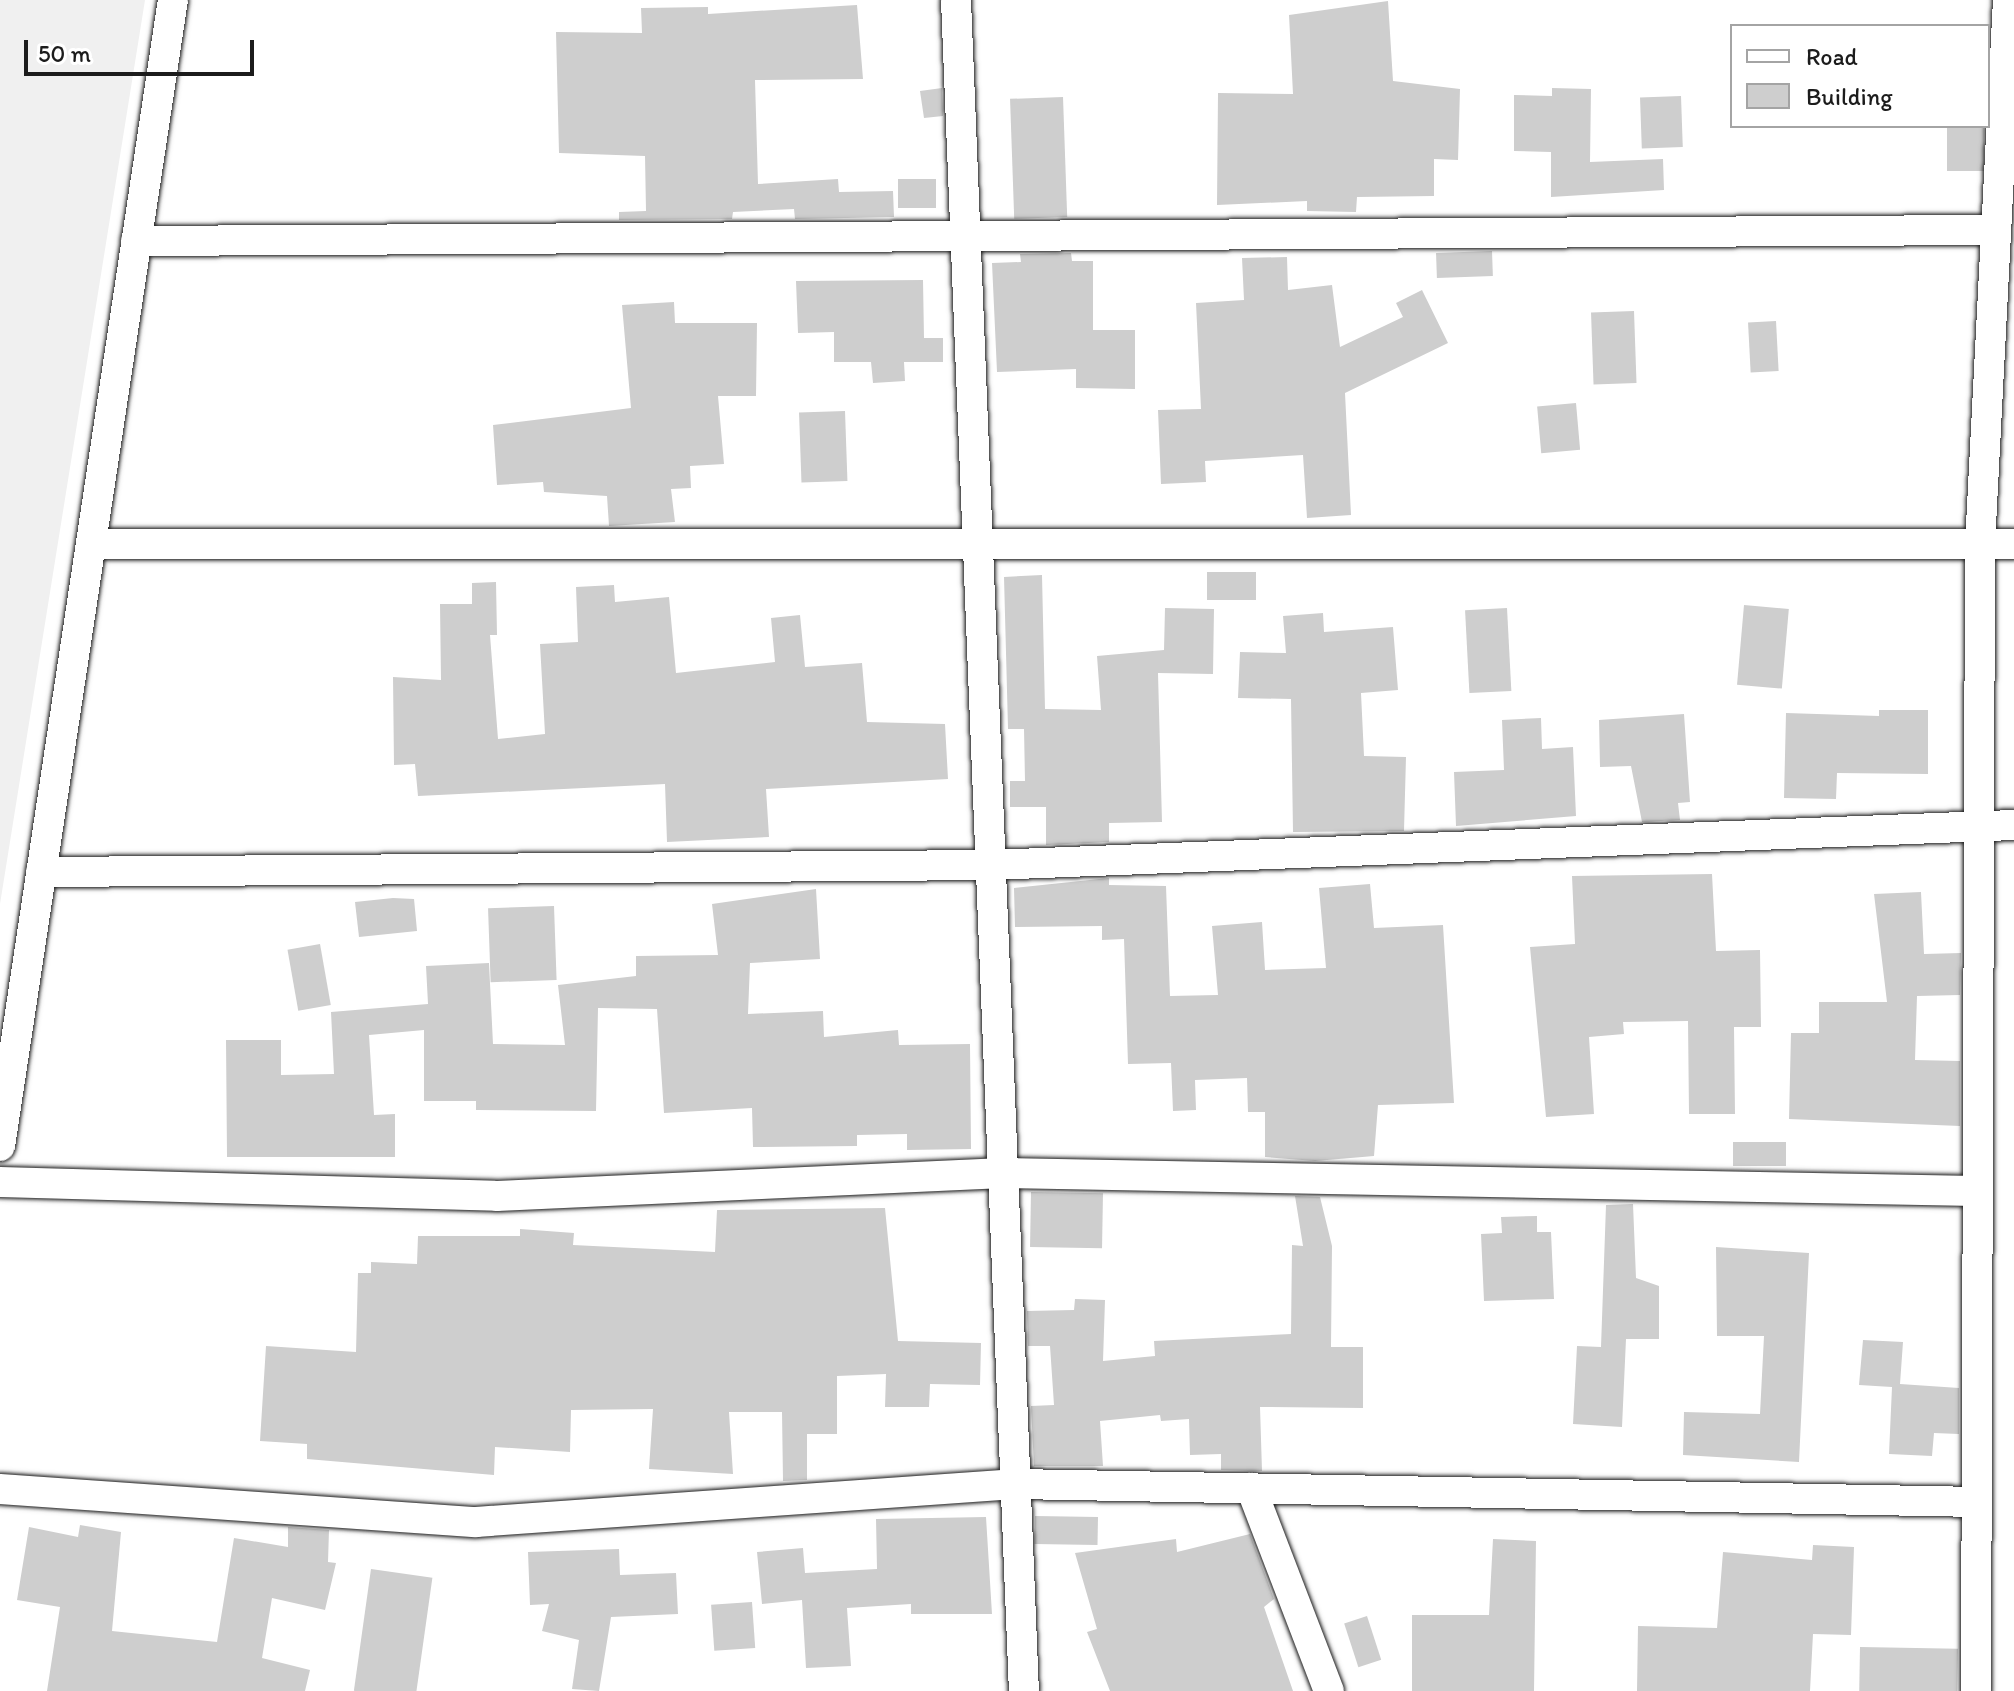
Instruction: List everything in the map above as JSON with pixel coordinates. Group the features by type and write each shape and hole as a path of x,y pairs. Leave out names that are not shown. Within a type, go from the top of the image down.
{"street":[{"path":"0,1146 173,0"},
{"path":"956,0 974,548 991,865 1024,1691"},
{"path":"1976,1691 1980,545 2008,0"},
{"path":"136,241 965,242 1994,230"},
{"path":"91,544 974,548 2014,544"},
{"path":"41,872 991,865 2014,825"},
{"path":"0,1182 497,1196 1003,1173 1976,1191"},
{"path":"0,1489 476,1522 1016,1484 1976,1502"},
{"path":"1251,1488 1329,1691"}],"shaded area":[{"path":"0,0 145,0 0,904"}],"building":[{"path":"1388,1 1393,81 1460,89 1458,160 1434,159 1434,196 1357,197 1356,212 1307,211 1307,201 1217,205 1218,93 1293,94 1289,15"},
{"path":"857,5 863,79 755,80 758,184 838,179 839,192 893,191 894,217 795,219 794,209 733,212 732,219 619,220 619,212 646,211 645,156 559,153 556,32 642,33 641,8 708,7 708,14"},
{"path":"942,88 943,116 924,118 920,91"},
{"path":"1552,88 1591,89 1590,162 1663,159 1664,190 1551,197 1551,152 1514,151 1514,95 1552,96"},
{"path":"1681,96 1683,147 1642,148 1640,97"},
{"path":"1063,97 1067,217 1014,219 1010,99"},
{"path":"1947,128 1984,128 1984,171 1947,171"},
{"path":"898,179 936,179 936,208 898,208"},
{"path":"1492,251 1493,276 1437,278 1436,253"},
{"path":"1071,253 1072,261 1093,261 1093,330 1135,330 1135,389 1076,388 1076,369 997,372 992,263 1021,262 1020,254"},
{"path":"1287,257 1288,290 1332,285 1340,347 1403,317 1396,303 1422,290 1448,343 1345,393 1351,515 1307,518 1303,455 1205,461 1206,482 1161,484 1158,410 1201,409 1196,303 1244,300 1242,258"},
{"path":"923,280 924,338 943,338 943,362 904,362 905,381 873,383 871,362 834,362 834,332 798,333 796,281"},
{"path":"674,302 675,323 757,323 756,396 718,396 724,464 690,466 691,488 671,489 675,522 609,526 607,496 544,492 543,482 497,485 493,425 631,408 622,305"},
{"path":"1634,311 1637,383 1594,384 1591,313"},
{"path":"1776,321 1779,371 1751,372 1748,322"},
{"path":"1576,403 1580,450 1541,453 1537,406"},
{"path":"845,411 847,481 801,483 799,413"},
{"path":"1207,572 1256,572 1256,600 1207,600"},
{"path":"1042,575 1045,709 1101,710 1097,656 1164,650 1165,608 1214,609 1213,674 1158,673 1162,822 1109,823 1109,842 1046,845 1046,807 1010,807 1010,781 1025,781 1024,729 1008,729 1004,577"},
{"path":"496,582 497,635 490,635 498,739 545,734 540,644 578,642 576,587 614,585 615,602 669,597 676,673 775,662 771,618 800,615 805,667 862,663 867,722 945,724 948,779 766,789 769,837 667,842 665,784 418,796 415,764 394,765 393,677 441,680 440,604 472,604 472,583"},
{"path":"1744,605 1789,609 1782,689 1737,685"},
{"path":"1507,608 1511,691 1469,693 1465,610"},
{"path":"1323,613 1324,632 1393,627 1398,690 1361,693 1364,756 1406,757 1404,831 1293,832 1291,699 1238,698 1240,652 1286,653 1283,616"},
{"path":"1879,710 1928,710 1928,774 1837,773 1836,799 1784,798 1786,713 1879,716"},
{"path":"1684,714 1690,802 1678,803 1680,820 1642,822 1631,766 1600,767 1599,720"},
{"path":"1541,718 1542,749 1573,747 1576,816 1456,826 1454,772 1504,770 1502,720"},
{"path":"1712,874 1716,951 1760,950 1761,1027 1734,1027 1735,1114 1689,1114 1688,1021 1623,1022 1624,1034 1589,1037 1594,1114 1546,1117 1530,947 1575,944 1572,876"},
{"path":"1109,878 1109,885 1166,886 1170,996 1218,995 1212,926 1262,922 1265,970 1326,968 1319,888 1370,884 1374,928 1443,925 1454,1103 1378,1105 1374,1156 1315,1161 1265,1157 1265,1112 1248,1112 1247,1078 1195,1080 1196,1110 1173,1111 1171,1063 1128,1064 1124,939 1102,940 1102,926 1015,927 1014,888"},
{"path":"816,889 820,959 750,963 748,1014 823,1011 824,1037 898,1030 899,1045 970,1044 971,1149 907,1150 907,1134 857,1135 857,1146 753,1147 752,1108 664,1113 657,1009 598,1008 596,1111 476,1110 476,1101 424,1101 424,1030 369,1035 374,1115 395,1114 395,1157 227,1157 226,1040 281,1040 281,1075 334,1074 331,1012 428,1004 426,966 489,963 493,1044 565,1045 558,985 636,976 636,956 718,955 712,904"},
{"path":"1921,892 1924,954 1961,953 1960,995 1917,996 1915,1060 1960,1061 1960,1126 1789,1119 1791,1033 1819,1033 1819,1002 1887,1002 1874,894"},
{"path":"414,899 417,931 359,937 355,902"},
{"path":"554,906 557,980 491,982 488,908"},
{"path":"320,944 331,1005 298,1011 288,950"},
{"path":"1733,1142 1786,1142 1786,1166 1733,1166"},
{"path":"1031,1192 1103,1193 1102,1248 1030,1247"},
{"path":"1295,1196 1320,1197 1332,1246 1331,1347 1363,1347 1363,1408 1260,1407 1262,1471 1221,1470 1221,1454 1190,1455 1189,1419 1161,1421 1160,1415 1100,1421 1103,1466 1034,1466 1031,1406 1054,1405 1050,1346 1028,1346 1027,1311 1074,1310 1075,1299 1105,1300 1103,1361 1155,1356 1154,1341 1291,1334 1292,1245 1303,1246"},
{"path":"1633,1204 1636,1278 1659,1286 1659,1339 1626,1339 1622,1427 1573,1424 1577,1346 1601,1347 1606,1205"},
{"path":"885,1208 898,1341 981,1343 980,1385 930,1384 929,1407 885,1407 886,1374 837,1376 837,1434 807,1434 807,1480 783,1481 782,1412 729,1412 733,1474 649,1469 653,1409 571,1410 570,1452 495,1447 494,1475 307,1459 307,1444 260,1441 266,1346 356,1352 358,1273 371,1273 371,1262 417,1264 418,1236 520,1236 520,1229 574,1233 573,1245 715,1252 717,1210"},
{"path":"1537,1216 1537,1232 1551,1232 1554,1299 1484,1301 1481,1234 1502,1233 1501,1217"},
{"path":"1716,1247 1809,1253 1799,1462 1683,1455 1684,1412 1760,1414 1764,1336 1717,1336"},
{"path":"1863,1340 1903,1342 1900,1384 1959,1388 1959,1434 1934,1433 1932,1456 1889,1454 1892,1387 1859,1385"},
{"path":"1035,1516 1098,1517 1098,1545 1035,1544"},
{"path":"986,1517 992,1614 911,1614 911,1604 847,1608 851,1666 806,1668 802,1600 762,1604 757,1552 803,1548 805,1573 877,1569 876,1519"},
{"path":"80,1525 121,1532 112,1631 217,1642 234,1538 288,1547 288,1527 329,1530 328,1562 336,1563 325,1610 272,1598 262,1658 310,1670 305,1691 47,1691 60,1607 17,1600 29,1527 78,1537"},
{"path":"1250,1534 1274,1599 1264,1607 1293,1691 1110,1691 1087,1632 1097,1629 1075,1553 1176,1539 1177,1552"},
{"path":"1493,1539 1536,1541 1534,1691 1412,1691 1412,1615 1489,1615"},
{"path":"1813,1545 1854,1547 1851,1635 1813,1634 1810,1691 1637,1691 1638,1626 1717,1628 1723,1552 1812,1560"},
{"path":"619,1549 620,1575 676,1573 678,1614 611,1617 599,1691 572,1689 579,1640 542,1631 549,1604 530,1605 528,1552"},
{"path":"371,1569 432,1578 416,1691 354,1691"},
{"path":"752,1602 755,1648 714,1651 711,1605"},
{"path":"1367,1616 1381,1660 1358,1667 1344,1623"},
{"path":"1860,1647 1958,1649 1957,1691 1859,1691"}]}
